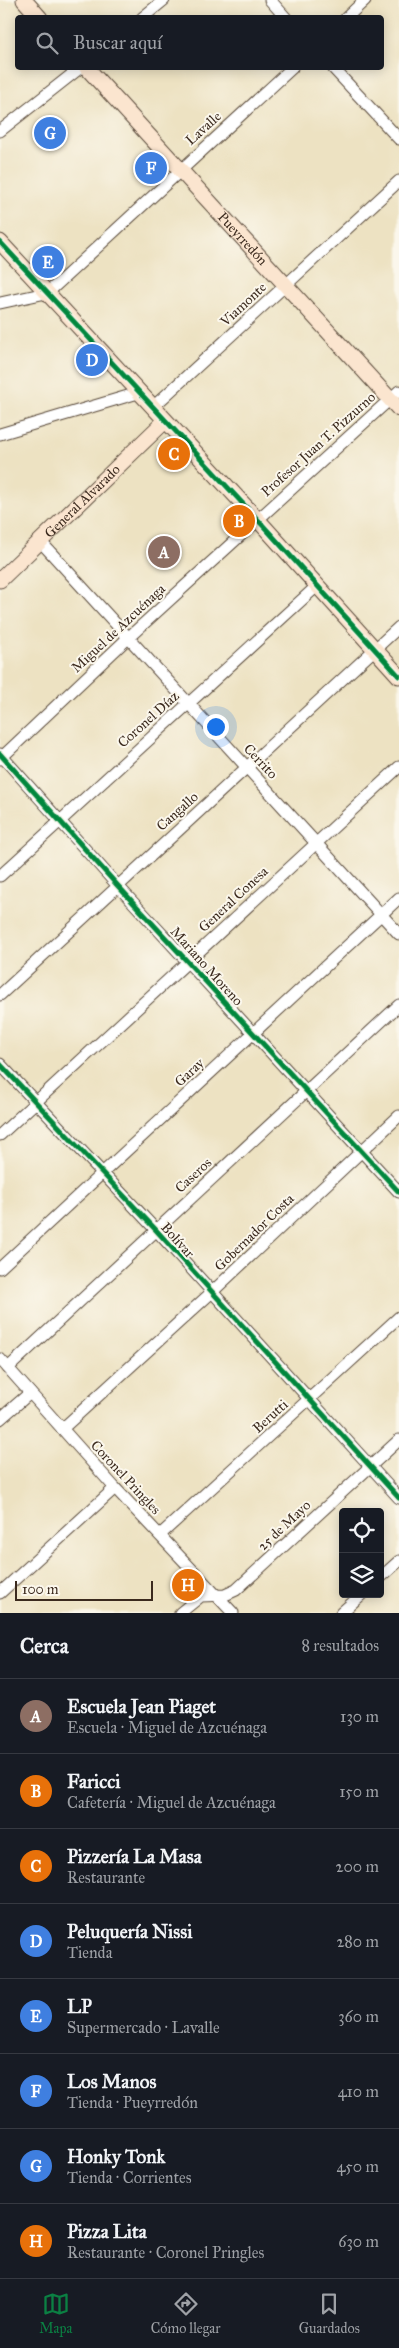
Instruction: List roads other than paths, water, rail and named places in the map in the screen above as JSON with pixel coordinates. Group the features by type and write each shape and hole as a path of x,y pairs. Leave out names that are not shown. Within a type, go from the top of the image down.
{"street":[{"path":"24,0 37,15"},
{"path":"146,15 164,0"},
{"path":"270,0 283,15"},
{"path":"349,15 364,0"},
{"path":"0,131 77,70"},
{"name":"Pueyrredón","path":"89,70 396,400"},
{"name":"Lavalle","path":"46,293 290,70"},
{"path":"335,70 399,138"},
{"name":"Viamonte","path":"152,408 399,181"},
{"path":"0,242 138,393 258,520 399,676"},
{"path":"0,303 46,293"},
{"path":"0,434 138,393"},
{"name":"Profesor Juan T. Pizzurno","path":"258,520 396,400"},
{"name":"General Alvarado","path":"0,580 165,421"},
{"name":"Miguel de Azcuénaga","path":"1,757 258,520"},
{"name":"Cerrito","path":"41,542 399,934"},
{"name":"Coronel Díaz","path":"0,876 317,586"},
{"name":"Cangallo","path":"0,995 399,627"},
{"name":"Mariano Moreno","path":"1,757 399,1192"},
{"name":"General Conesa","path":"0,1135 399,767"},
{"name":"Garay","path":"0,1268 399,898"},
{"name":"Caseros","path":"4,1363 156,1230 399,1005"},
{"name":"Bolívar","path":"0,1064 102,1175 156,1230 211,1294 399,1498"},
{"name":"Gobernador Costa","path":"62,1429 211,1294 399,1116"},
{"name":"Berutti","path":"160,1535 399,1318"},
{"name":"Coronel Pringles","path":"4,1363 115,1488 233,1613"},
{"path":"0,1419 30,1393"},
{"name":"25 de Mayo","path":"180,1613 201,1596 225,1595 236,1590 399,1440"},
{"path":"0,1593 115,1488"},
{"path":"384,1574 399,1561"},
{"path":"341,1613 358,1598"}],"place":[{"name":"Honky Tonk","path":"50,133"},
{"name":"Los Manos","path":"151,168"},
{"name":"LP","path":"48,262"},
{"name":"Peluquería Nissi","path":"92,360"},
{"name":"Pizzería La Masa","path":"174,454"},
{"name":"Faricci","path":"239,521"},
{"name":"Escuela Jean Piaget","path":"164,552"},
{"name":"Pizza Lita","path":"188,1585"}]}
